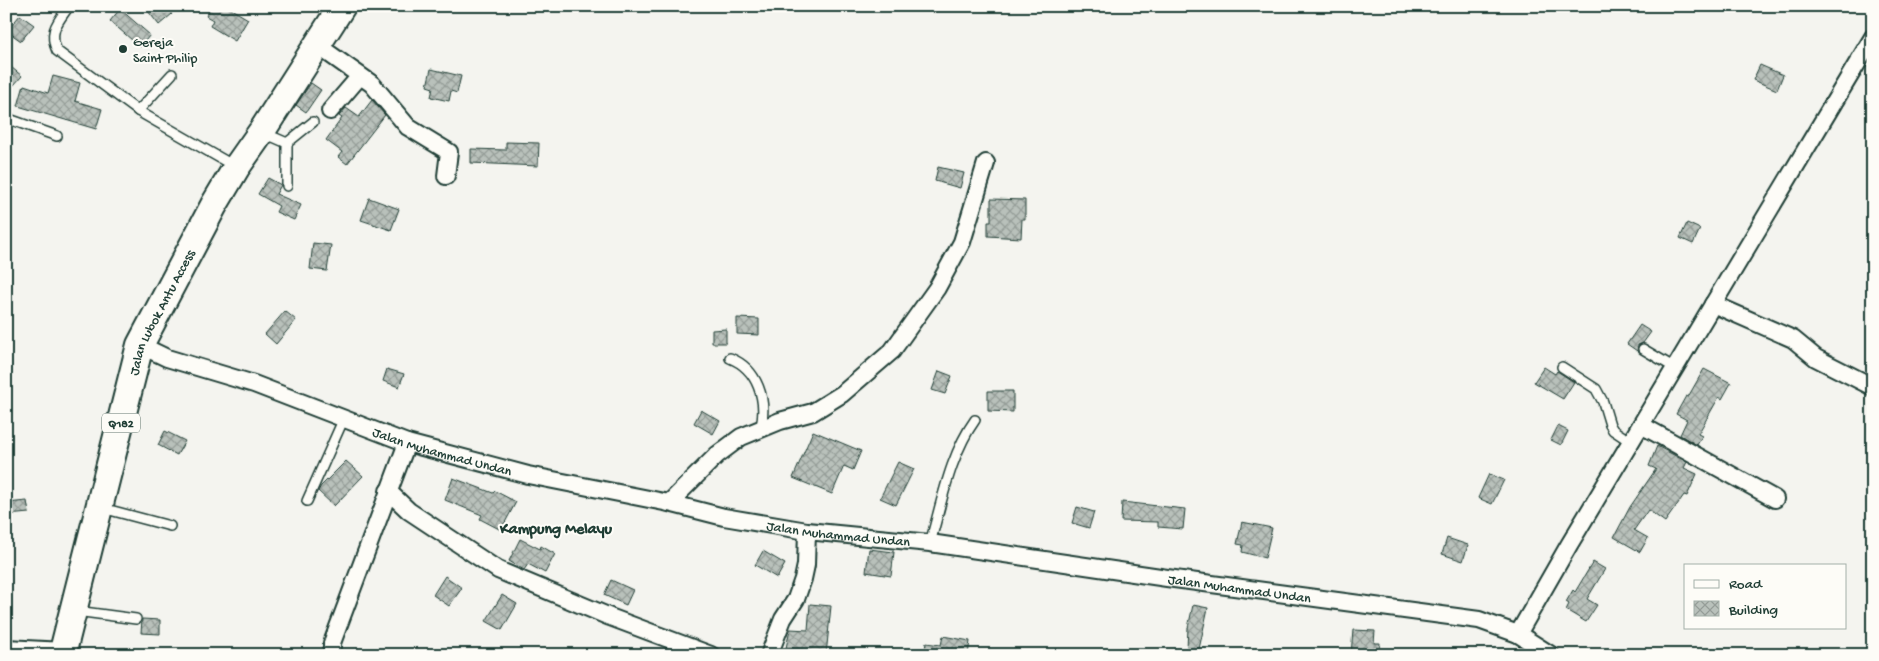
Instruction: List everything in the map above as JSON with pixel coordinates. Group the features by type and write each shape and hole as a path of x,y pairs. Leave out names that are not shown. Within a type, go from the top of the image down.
{"main road":[{"name":"Jalan Lubok Antu Access","path":"63,653 140,345 214,205 236,168 262,132 342,6"}],"street":[{"path":"1518,634 1569,545 1873,37"},
{"path":"317,45 372,84 408,127 449,152 446,176"},
{"path":"330,111 360,76"},
{"path":"669,503 717,455 741,437 761,428 813,412 842,394 892,351 937,288 962,242 986,163"},
{"path":"1713,304 1793,339 1816,358 1873,387"},
{"name":"Jalan Muhammad Undan","path":"140,345 167,358 254,384 407,443 528,475 669,503 724,517 807,531 930,542 1167,578 1479,620 1518,634 1551,655"},
{"path":"1641,426 1775,499"},
{"path":"332,655 332,644 407,443"},
{"path":"388,491 409,511 498,570 610,617 711,655"},
{"path":"769,655 783,619 796,598 803,579 806,566 807,531"},
{"path":"6,648 63,653"}],"lane":[{"path":"69,6 52,33 57,51 138,111 236,168"},
{"path":"138,111 172,74"},
{"path":"6,118 57,136"},
{"path":"287,143 313,122"},
{"path":"262,132 287,143"},
{"path":"287,143 287,186"},
{"path":"1643,349 1675,368"},
{"path":"730,358 746,368 758,384 762,407 761,428"},
{"path":"1562,367 1596,389 1600,395 1610,426 1631,442"},
{"path":"308,500 344,418"},
{"path":"930,542 956,457 969,428 975,420"},
{"path":"100,508 170,526"},
{"path":"74,610 136,618"}],"building":[{"path":"144,6 166,6 172,14 159,25"},
{"path":"212,6 226,6 248,19 235,41 210,26 213,20 206,16"},
{"path":"120,9 150,35 140,47 110,21"},
{"path":"20,15 34,25 21,41 7,31"},
{"path":"6,63 22,76 13,86 6,80"},
{"path":"1760,65 1783,75 1777,90 1753,80"},
{"path":"431,69 461,76 457,93 451,91 449,101 431,97 433,88 427,86"},
{"path":"53,76 80,83 75,101 102,109 96,129 18,106 24,85 48,93"},
{"path":"311,83 321,90 306,112 296,105"},
{"path":"372,100 385,115 347,164 338,157 342,152 326,140 342,118 339,116 346,108 359,117"},
{"path":"506,142 539,143 538,166 471,163 471,149 506,150"},
{"path":"938,167 964,173 960,188 935,181"},
{"path":"268,178 281,185 276,194 301,205 294,220 276,212 279,206 258,194"},
{"path":"369,198 399,209 391,230 361,220"},
{"path":"991,199 1025,200 1025,219 1022,219 1021,238 988,236 988,222 991,222"},
{"path":"1687,223 1700,229 1693,244 1680,238"},
{"path":"313,243 331,245 327,271 310,269"},
{"path":"285,311 296,320 276,344 265,334"},
{"path":"737,318 759,319 759,335 737,334"},
{"path":"1640,325 1651,332 1643,343 1638,345 1637,351 1627,344"},
{"path":"726,329 726,343 712,343 712,330"},
{"path":"1544,367 1555,374 1557,371 1574,382 1563,399 1534,382"},
{"path":"387,369 404,374 399,387 383,381"},
{"path":"1704,369 1731,383 1722,399 1719,397 1698,434 1702,436 1697,445 1680,435 1687,420 1676,414"},
{"path":"939,371 952,376 945,394 932,390"},
{"path":"988,391 1013,391 1013,412 988,411"},
{"path":"701,410 720,421 713,434 694,423"},
{"path":"1558,426 1568,431 1561,445 1551,440"},
{"path":"165,431 185,441 177,455 158,445"},
{"path":"813,431 861,451 853,470 844,466 832,494 793,478"},
{"path":"1657,446 1687,462 1684,468 1697,474 1687,496 1684,495 1665,522 1648,510 1634,530 1648,538 1640,552 1614,537 1630,507 1656,469 1649,466"},
{"path":"346,461 363,476 334,506 318,491"},
{"path":"898,462 914,469 896,505 880,498"},
{"path":"1489,474 1504,480 1492,504 1478,498"},
{"path":"453,478 493,493 495,491 516,502 501,530 480,519 482,515 445,500"},
{"path":"27,501 29,513 8,515 7,503"},
{"path":"1122,502 1185,509 1183,529 1158,527 1158,522 1121,521"},
{"path":"1077,507 1094,512 1089,528 1072,523"},
{"path":"1242,522 1272,528 1265,558 1242,552 1243,545 1237,544"},
{"path":"1447,538 1468,545 1463,561 1442,554"},
{"path":"520,539 540,549 541,546 555,554 545,573 528,564 524,570 509,561"},
{"path":"869,549 894,552 891,576 866,572"},
{"path":"763,551 785,564 777,578 755,565"},
{"path":"1593,562 1605,569 1587,599 1597,605 1586,622 1566,610 1569,604 1566,602 1573,590 1575,592"},
{"path":"445,576 462,588 449,606 433,595"},
{"path":"611,580 633,590 626,605 604,595"},
{"path":"502,595 517,604 502,630 486,621"},
{"path":"810,604 831,606 826,655 806,654 806,650 786,648 790,629 808,630"},
{"path":"1193,605 1208,608 1199,649 1187,648 1188,628"},
{"path":"142,619 160,620 160,634 141,633"},
{"path":"1353,630 1375,631 1374,643 1380,643 1379,655 1351,655"},
{"path":"943,636 970,641 968,655 924,655 926,643 941,645"}],"place":[{"name":"Gereja Saint Philip","path":"123,49"}],"district":[{"name":"Kampung Melayu","path":"556,527"}]}
